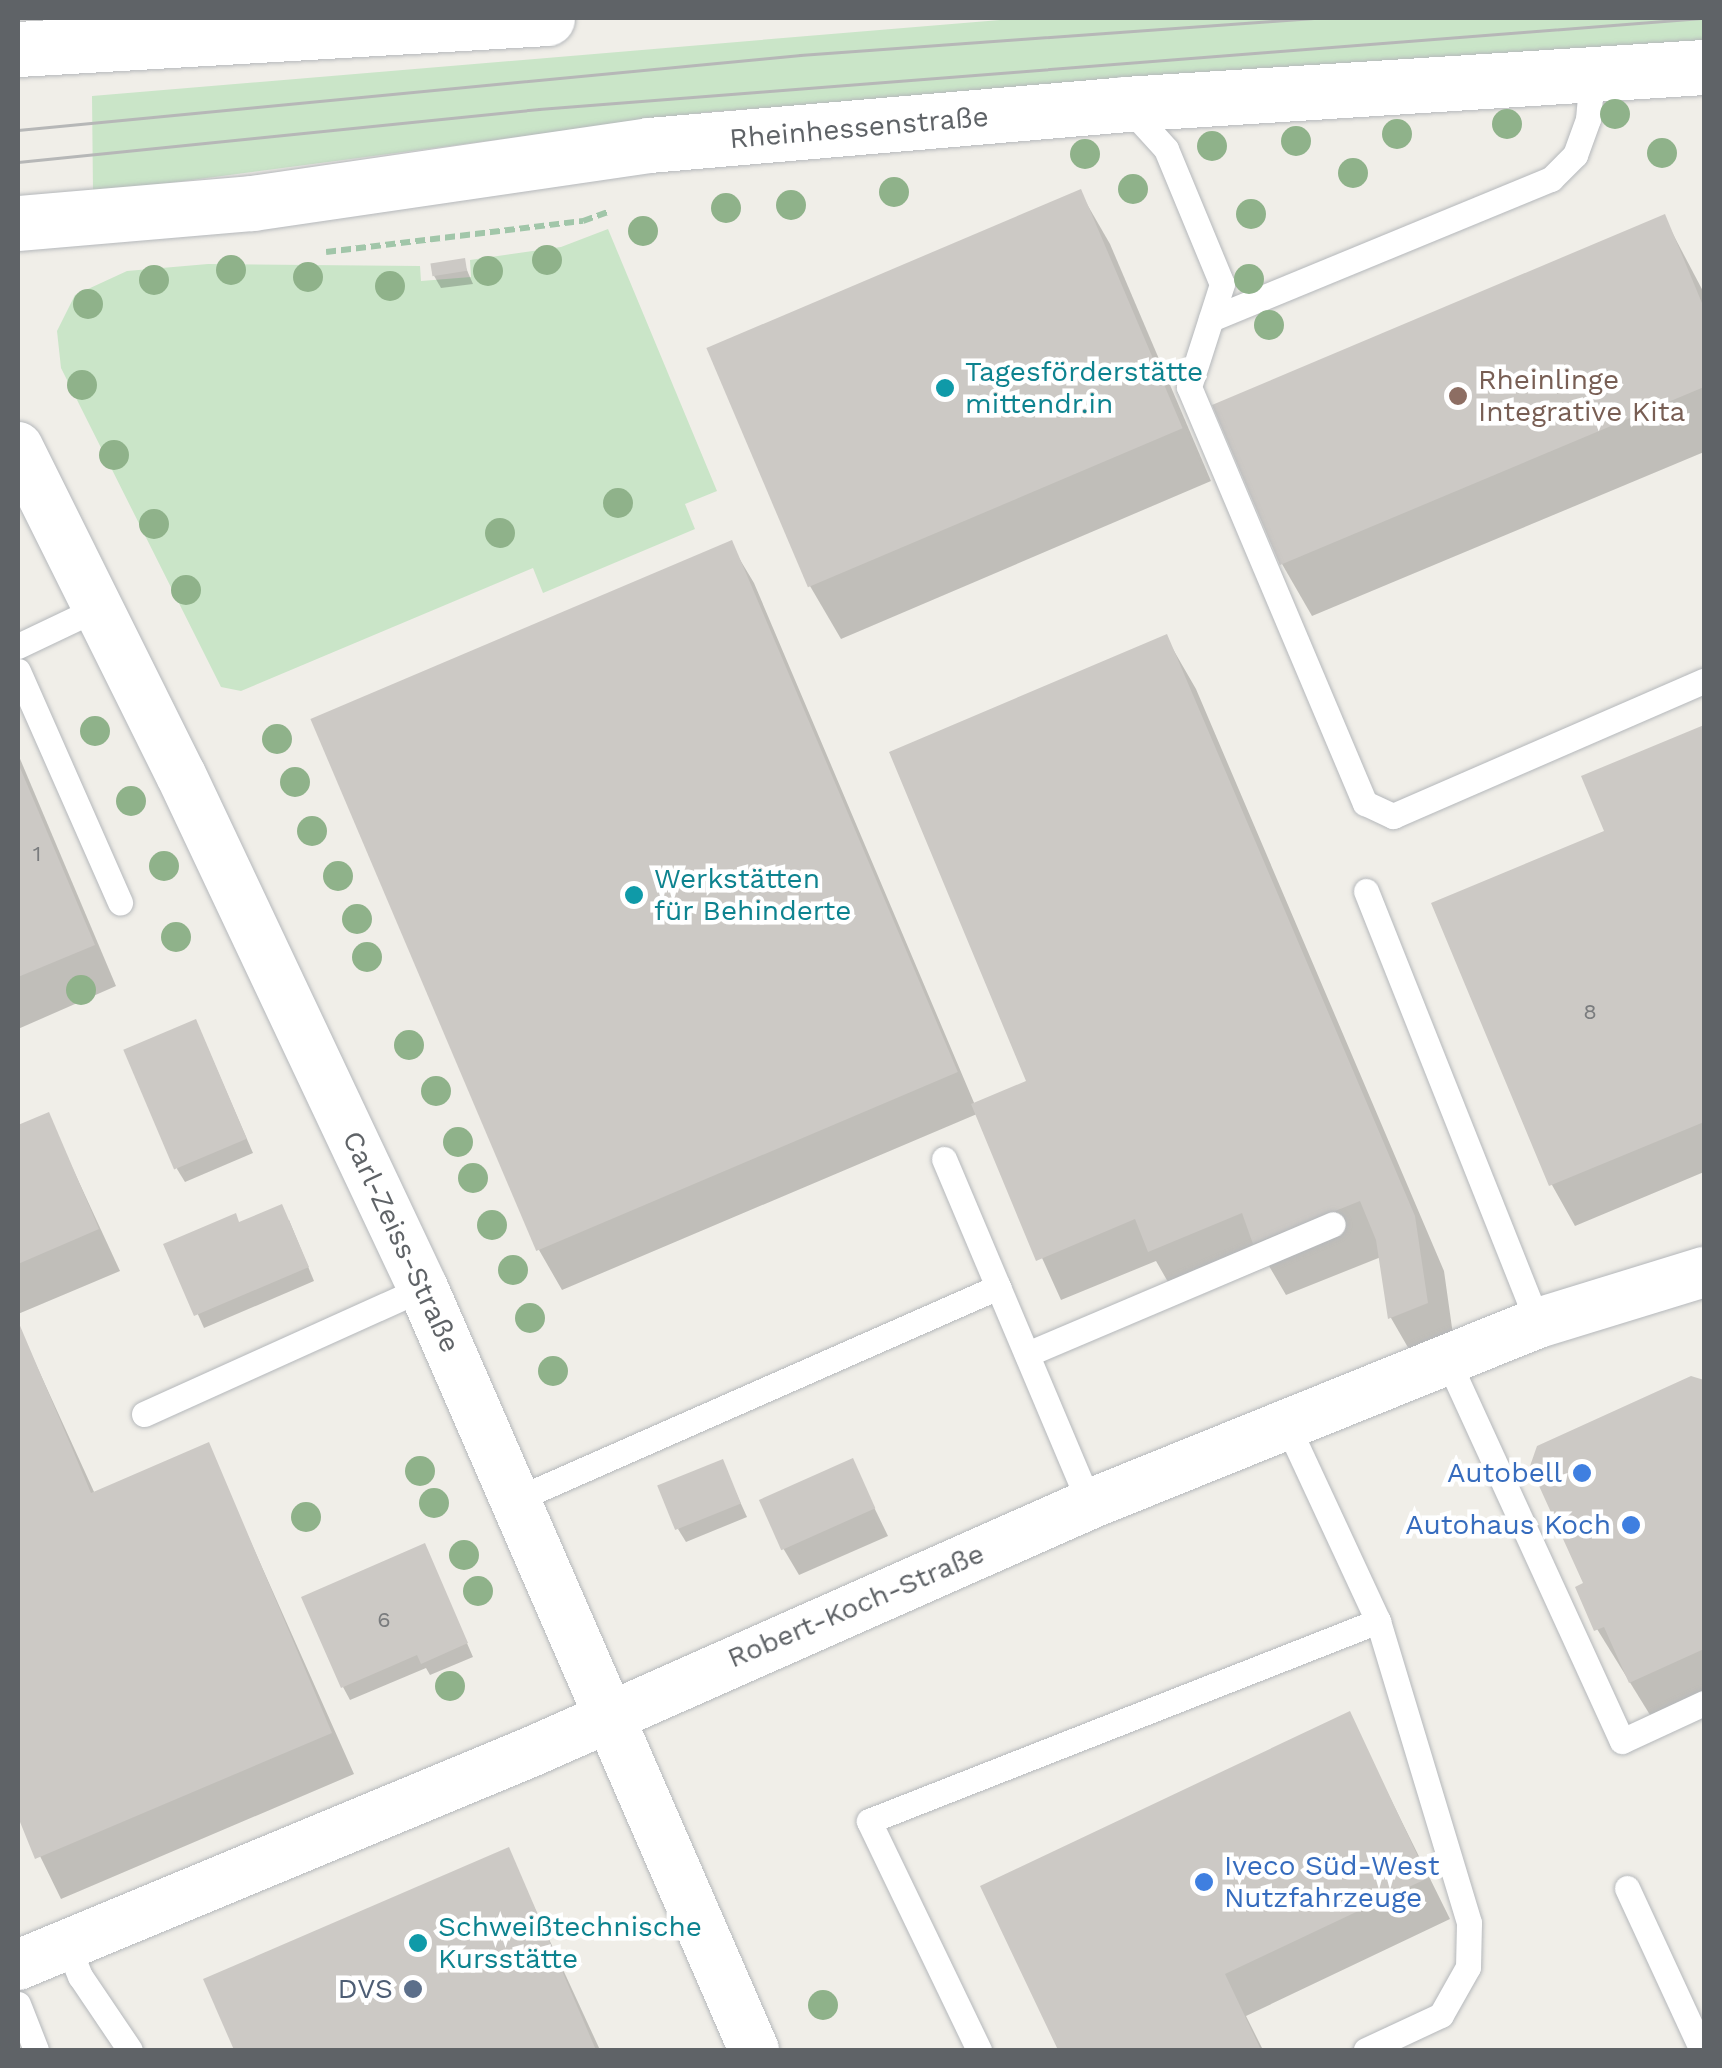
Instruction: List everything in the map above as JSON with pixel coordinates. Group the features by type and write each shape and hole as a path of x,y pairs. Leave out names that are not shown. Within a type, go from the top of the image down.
{"main road":[{"path":"18,49 547,18"},
{"name":"Rheinhessenstraße","path":"18,223 252,203 649,145 1125,104 1704,67"}],"street":[{"name":"Carl-Zeiss-Straße","path":"18,447 423,1288 754,2050"},
{"name":"Robert-Koch-Straße","path":"18,1965 610,1715 1090,1504 1538,1324 1704,1272"}],"lane":[{"path":"1211,319 1552,179 1575,155 1588,119 1592,76"},
{"path":"1125,104 1166,149 1222,284 1189,387 1365,803 1392,816 1704,681"},
{"path":"21,636 98,608"},
{"path":"18,671 120,902"},
{"path":"1366,891 1538,1324"},
{"path":"944,1159 1090,1504"},
{"path":"1027,1354 1333,1224"},
{"path":"144,1414 423,1288"},
{"path":"518,1500 998,1288"},
{"path":"1447,1359 1622,1741 1704,1703"},
{"path":"1287,1424 1378,1621 1470,1923 1468,1968 1441,2015 1366,2050"},
{"path":"979,2050 869,1821 1378,1621"},
{"path":"1627,1888 1702,2050"},
{"path":"68,1944 80,1976 130,2050"},
{"path":"18,2004 36,2050"}],"green space":[{"path":"1023,18 1704,18 1704,41 708,112 93,193 92,96"},
{"path":"608,229 717,491 685,504 695,529 543,593 533,568 241,691 221,687 61,368 57,331 75,295 127,271 208,264 420,266 421,281 471,277 470,260 561,247"}],"building":[{"name":"Tagesförderstätte mittendr.in","path":"1081,189 1183,428 808,587 706,348"},
{"name":"Rheinlinge Integrative Kita","path":"1665,214 1704,308 1704,387 1280,565 1212,405"},
{"path":"465,258 467,271 432,276 430,263"},
{"name":"Werkstätten für Behinderte","path":"732,540 958,1072 536,1251 310,719"},
{"path":"1167,634 1415,1216 1428,1303 1388,1319 1376,1240 1360,1201 1253,1244 1242,1213 1148,1252 1135,1219 1036,1261 971,1104 1026,1081 889,752"},
{"path":"1704,725 1704,1122 1549,1186 1431,903 1604,831 1581,776"},
{"path":"18,763 95,945 18,977"},
{"path":"196,1019 247,1139 174,1170 123,1050"},
{"path":"49,1112 99,1229 18,1264 18,1125"},
{"path":"282,1204 309,1267 194,1316 163,1244 236,1213 239,1222"},
{"path":"18,1321 91,1493 209,1442 332,1733 35,1859 18,1817"},
{"name":"Autohaus Koch","path":"1691,1376 1704,1380 1704,1649 1629,1683 1604,1627 1594,1631 1575,1587 1583,1583 1530,1466 1537,1446"},
{"path":"853,1458 875,1508 781,1550 759,1500"},
{"path":"723,1459 741,1504 675,1530 657,1486"},
{"path":"425,1543 468,1643 421,1664 417,1655 341,1688 301,1597"},
{"name":"Iveco Süd-West Nutzfahrzeuge","path":"1350,1711 1428,1878 1225,1974 1261,2050 1058,2050 980,1886"},
{"name":"Schweißtechnische Kursstätte","path":"509,1847 596,2050 234,2050 203,1979"}],"tram line":[{"path":"18,130 800,55 1314,18"},
{"path":"18,162 539,109 1704,18"}],"place":[{"name":"Tagesförderstätte mittendr.in","path":"945,388"},
{"name":"Rheinlinge Integrative Kita","path":"1458,396"},
{"name":"Werkstätten für Behinderte","path":"634,895"},
{"name":"Autobell","path":"1582,1473"},
{"name":"Autohaus Koch","path":"1631,1525"},
{"name":"Iveco Süd-West Nutzfahrzeuge","path":"1204,1882"},
{"name":"Schweißtechnische Kursstätte","path":"418,1943"},
{"name":"DVS","path":"413,1989"}]}
